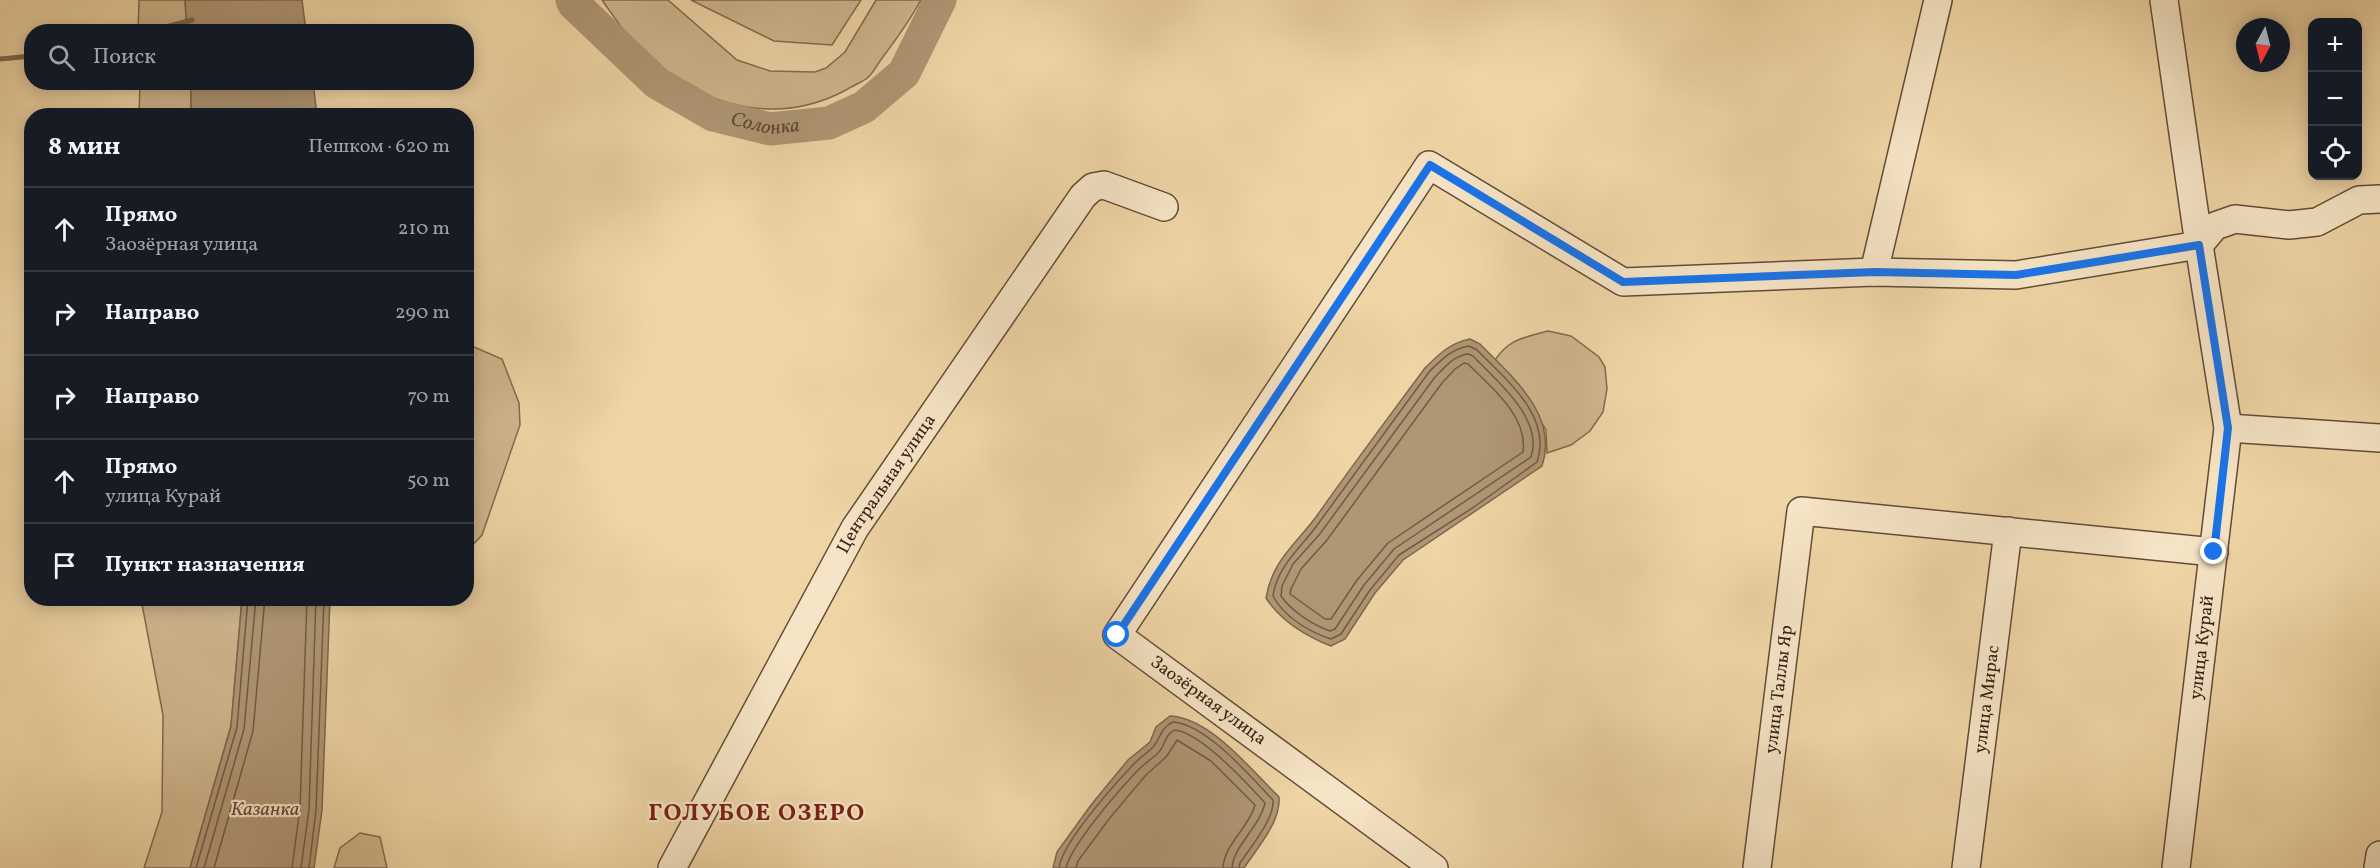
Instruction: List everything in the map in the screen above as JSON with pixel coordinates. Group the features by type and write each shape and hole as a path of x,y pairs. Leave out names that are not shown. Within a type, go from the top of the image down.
{"street":[{"path":"1938,0 1875,272 2016,275 2199,245 2215,226 2235,219 2289,225 2317,222 2359,200 2380,199"},
{"name":"улица Курай","path":"2164,0 2228,428 2176,868"},
{"name":"Заозёрная улица","path":"1434,868 1117,635 1430,165 1623,282 1875,272"},
{"name":"Центральная улица","path":"672,868 855,528 1083,196 1093,187 1104,185 1164,207"},
{"path":"2228,428 2380,438"},
{"name":"улица Таллы Яр","path":"1757,868 1801,511 2008,531"},
{"path":"2008,531 2214,552"},
{"name":"улица Мирас","path":"1966,868 2008,531"}],"shaded area":[{"path":"139,0 185,0 187,24 138,24"},
{"path":"602,0 668,0 737,60 770,71 815,72 826,68 845,52 876,0 921,0 902,31 866,79 821,101 795,107 770,109 720,100 673,77 637,46"},
{"path":"691,0 861,0 832,45 774,41"},
{"path":"140,90 191,90 191,108 139,108"},
{"path":"1548,331 1571,336 1599,357 1605,367 1607,389 1603,412 1590,431 1571,445 1547,453 1546,430 1519,385 1495,360 1512,343"},
{"path":"474,347 502,359 519,403 520,425 482,535 474,544"},
{"path":"142,606 241,606 231,726 190,868 144,868 162,812 163,715"},
{"path":"360,833 380,837 387,868 334,868 340,848"}],"water":[{"path":"185,0 302,0 305,24 187,24"},
{"path":"191,90 314,90 316,108 191,108"},
{"path":"1470,339 1480,344 1506,370 1529,398 1544,430 1546,447 1542,466 1403,560 1375,593 1345,639 1331,646 1312,638 1287,621 1266,598 1273,574 1285,554 1316,517 1425,368 1451,346"},
{"name":"Казанка","path":"241,606 330,606 322,810 314,868 190,868 231,726"},
{"path":"1170,716 1185,719 1215,735 1279,797 1279,806 1272,825 1244,868 1053,868 1057,852 1091,805 1128,760 1150,742 1156,727"}],"waterway":[{"name":"Солонка","path":"572,0 657,83 713,115 770,129 829,123 864,107 904,73 940,0"},
{"path":"177,24 192,20"},
{"path":"0,59 24,57"}],"district":[{"name":"ГОЛУБОЕ ОЗЕРО","path":"757,814"}],"route":[{"path":"1117,635 1430,165 1623,282 1875,272 2016,275 2199,245 2228,428 2214,552"}]}
